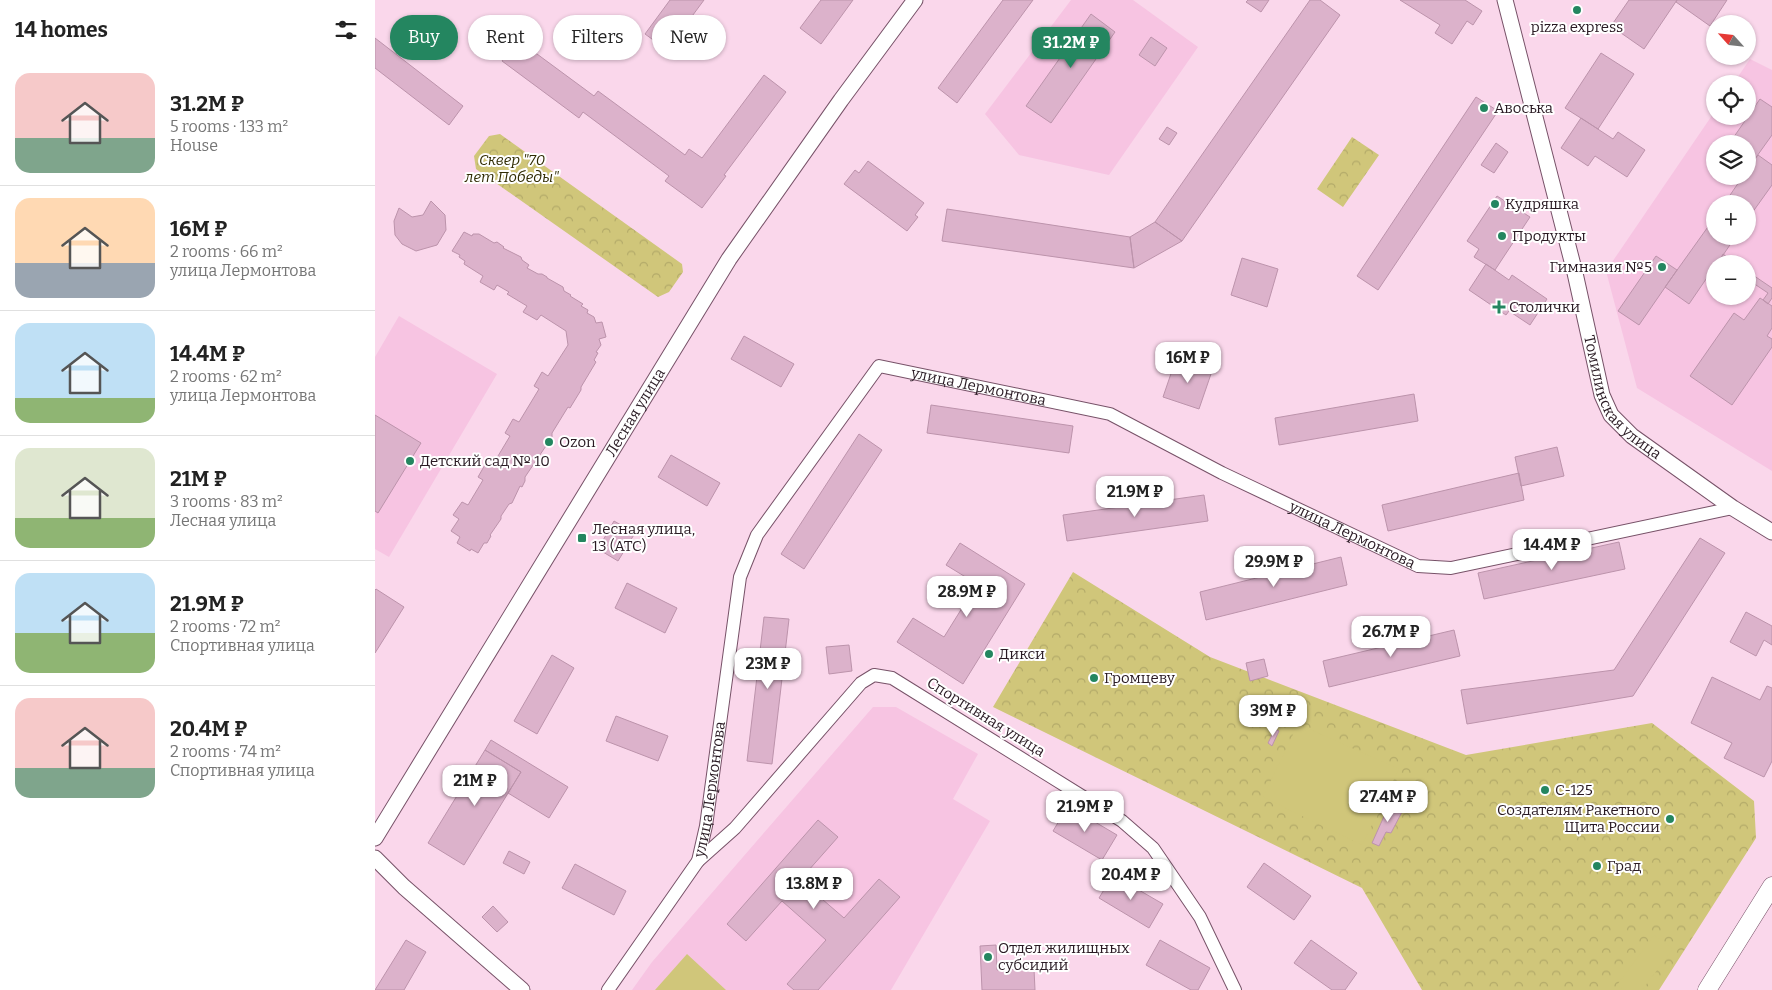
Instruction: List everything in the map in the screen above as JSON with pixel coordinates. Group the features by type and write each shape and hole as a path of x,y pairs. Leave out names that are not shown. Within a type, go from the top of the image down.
{"main road":[{"path":"1707,990 1772,886"}],"street":[{"name":"Лесная улица","path":"375,838 729,259 835,107 915,0"},
{"name":"Томилинская улица","path":"1505,0 1575,274 1602,395 1611,415 1632,436 1733,508 1772,532"},
{"name":"улица Лермонтова","path":"608,990 698,861 706,826 740,577 757,536 879,366 1110,414 1222,473 1418,566 1451,568 1733,508"},
{"name":"Спортивная улица","path":"698,861 735,828 861,683 874,675 892,678 1122,821 1153,848 1200,917 1235,990"},
{"path":"375,858 404,887 522,990"}],"shaded area":[{"path":"1071,0 1133,0 1198,47 1109,175 1019,155 985,114"},
{"name":"Гимназия №5","path":"1756,62 1772,70 1772,471 1637,388 1606,271 1706,124 1756,125 1756,75 1739,75 1746,65 1756,65"},
{"name":"Детский сад № 10","path":"399,316 497,374 389,557 375,549 375,357"},
{"path":"873,707 896,707 978,754 953,799 990,821 891,990 632,990 652,962"}],"green space":[{"name":"Сквер \"70 лет Победы\"","path":"500,134 682,264 683,272 669,292 658,297 476,169 474,156 489,136"},
{"path":"1352,137 1379,155 1343,207 1317,189"},
{"path":"1073,572 1210,657 1466,755 1652,723 1754,801 1756,838 1659,990 1422,990 1362,888 993,707"},
{"path":"1298,724 1399,769 1362,845 1263,797"},
{"path":"1654,935 1673,949 1642,990 1624,990 1617,985"},
{"path":"687,954 726,990 655,990"}],"building":[{"path":"670,0 704,0 693,15 659,15"},
{"path":"821,0 853,0 821,44 800,28"},
{"path":"1003,0 1033,0 957,103 938,88"},
{"path":"1248,0 1269,0 1261,12 1246,2"},
{"path":"1310,0 1320,0 1340,15 1182,241 1155,222"},
{"path":"1400,0 1465,0 1482,11 1473,25 1467,21 1452,44 1435,33 1440,25"},
{"path":"1629,0 1677,0 1644,49 1611,26"},
{"path":"1677,0 1727,0 1717,15 1706,15 1706,23 1676,2"},
{"path":"1091,14 1115,32 1051,123 1026,106"},
{"path":"652,24 652,39 645,34"},
{"path":"1151,37 1167,48 1155,66 1139,55"},
{"path":"375,38 390,50 390,60 403,60 463,106 449,125 375,68"},
{"path":"1601,53 1634,74 1598,129 1565,108"},
{"path":"543,58 594,96 598,91 685,155 689,149 702,158 764,75 786,92 724,175 726,176 702,208 665,181 669,176 583,112 579,118 502,61 543,60"},
{"path":"1476,97 1498,111 1378,290 1357,276"},
{"path":"1760,99 1772,107 1772,135 1756,157 1756,135 1735,135 1742,125 1756,125 1756,105"},
{"path":"1581,118 1613,139 1618,132 1645,150 1627,177 1595,156 1588,166 1561,148"},
{"path":"1167,127 1177,133 1169,145 1159,139"},
{"path":"1496,143 1508,152 1494,173 1481,165"},
{"path":"1758,155 1772,165 1772,185 1756,207 1756,195 1730,195 1737,185 1756,185 1756,158"},
{"path":"868,161 924,203 915,215 918,217 907,231 844,184 855,170 859,173"},
{"path":"1497,196 1530,217 1495,270 1474,257 1479,249 1467,241"},
{"path":"431,201 445,215 446,230 437,245 416,251 402,244 395,235 394,221 399,208 412,217 423,215"},
{"path":"947,209 1130,237 1134,268 942,241"},
{"path":"1155,222 1182,241 1134,268 1130,237"},
{"path":"1706,230 1706,245 1730,245 1723,255 1706,255 1706,279 1689,304 1665,287"},
{"path":"464,232 472,236 473,234 479,234 494,243 497,242 503,248 521,257 529,265 527,268 542,274 563,287 564,291 583,304 581,306 588,310 587,313 594,317 596,323 602,322 606,337 599,339 601,345 596,352 598,353 594,360 596,362 581,390 570,408 568,407 552,433 552,437 525,477 522,487 520,486 512,503 509,504 501,516 487,543 484,543 478,553 471,549 470,551 457,543 460,537 451,531 459,519 453,515 462,502 468,505 483,480 478,477 486,463 492,466 510,436 505,433 513,419 519,422 539,389 534,386 542,372 548,376 568,345 566,331 541,315 537,320 523,312 527,306 507,294 509,292 497,285 494,290 480,282 483,276 464,264 465,261 459,257 460,255 452,251"},
{"path":"1656,256 1677,270 1639,325 1618,311"},
{"path":"1242,258 1278,269 1267,307 1231,295"},
{"path":"1486,264 1509,280 1512,275 1547,299 1530,325 1509,311 1506,315 1469,290"},
{"path":"1756,277 1772,288 1772,298 1768,304 1763,300 1768,293 1756,285"},
{"path":"1760,298 1772,306 1772,328 1767,336 1772,339 1772,347 1732,405 1690,376 1734,313 1744,320"},
{"path":"744,336 794,364 781,387 731,359"},
{"path":"1176,359 1212,371 1199,409 1163,397"},
{"path":"1414,394 1418,421 1279,445 1275,418"},
{"path":"931,405 1073,426 1069,453 927,433"},
{"path":"375,415 421,443 378,513 375,511"},
{"path":"859,434 882,450 804,569 781,554"},
{"path":"1557,447 1564,476 1521,486 1515,457"},
{"path":"671,455 720,483 707,506 658,477"},
{"path":"1519,473 1524,500 1388,531 1382,505"},
{"path":"1204,495 1208,521 1067,541 1063,515"},
{"path":"614,521 635,533 618,561 598,549"},
{"path":"1700,538 1725,553 1633,696 1467,724 1461,690 1614,670"},
{"path":"1619,542 1625,569 1484,599 1478,573"},
{"path":"960,543 1025,584 963,684 897,642 913,618 944,637 977,584 946,565"},
{"path":"1341,557 1347,585 1206,620 1200,592"},
{"path":"627,583 677,608 665,633 615,608"},
{"path":"375,590 404,607 375,653"},
{"path":"1746,612 1772,626 1772,645 1764,640 1756,656 1730,642"},
{"path":"764,617 789,619 772,764 747,761"},
{"path":"1454,630 1460,656 1329,687 1323,661"},
{"path":"849,645 852,671 829,674 826,647"},
{"path":"552,655 574,668 537,734 514,721"},
{"path":"1264,659 1268,676 1250,681 1246,663"},
{"path":"1712,677 1760,700 1767,686 1772,688 1772,761 1764,777 1724,758 1732,743 1691,723"},
{"path":"616,716 668,736 658,761 606,741"},
{"path":"1275,729 1279,731 1272,746 1268,743"},
{"path":"491,740 568,787 549,818 508,793 521,772 485,750"},
{"path":"485,750 521,772 464,865 428,843"},
{"path":"1390,803 1403,810 1391,833 1386,832 1379,846 1372,843"},
{"path":"1068,806 1117,835 1102,860 1053,831"},
{"path":"818,820 838,837 800,880 844,918 879,879 900,897 818,990 794,990 787,984 826,940 782,901 746,941 727,924"},
{"path":"509,851 530,862 524,874 503,863"},
{"path":"1264,863 1311,896 1294,920 1247,887"},
{"path":"575,864 626,891 614,915 562,888"},
{"path":"1113,875 1163,904 1149,928 1099,898"},
{"path":"493,906 508,922 497,932 482,917"},
{"path":"406,940 426,952 404,990 375,990"},
{"path":"1160,940 1210,968 1198,990 1191,990 1146,965"},
{"path":"1311,940 1357,973 1345,990 1332,990 1294,963"},
{"name":"Отдел жилищных субсидий","path":"996,945 997,970 1034,969 1035,990 982,990 980,946"}],"place":[{"name":"pizza express","path":"1577,10"},
{"name":"Авоська","path":"1484,108"},
{"name":"Кудряшка","path":"1495,204"},
{"name":"Продукты","path":"1502,236"},
{"name":"Гимназия №5","path":"1662,267"},
{"name":"Столички","path":"1499,307"},
{"name":"Ozon","path":"549,442"},
{"name":"Детский сад № 10","path":"410,461"},
{"name":"Лесная улица, 13 (АТС)","path":"582,538"},
{"name":"Дикси","path":"989,654"},
{"name":"Громцеву","path":"1094,678"},
{"name":"С-125","path":"1545,790"},
{"name":"Создателям Ракетного Щита России","path":"1670,819"},
{"name":"Град","path":"1597,866"},
{"name":"Отдел жилищных субсидий","path":"988,957"}]}
